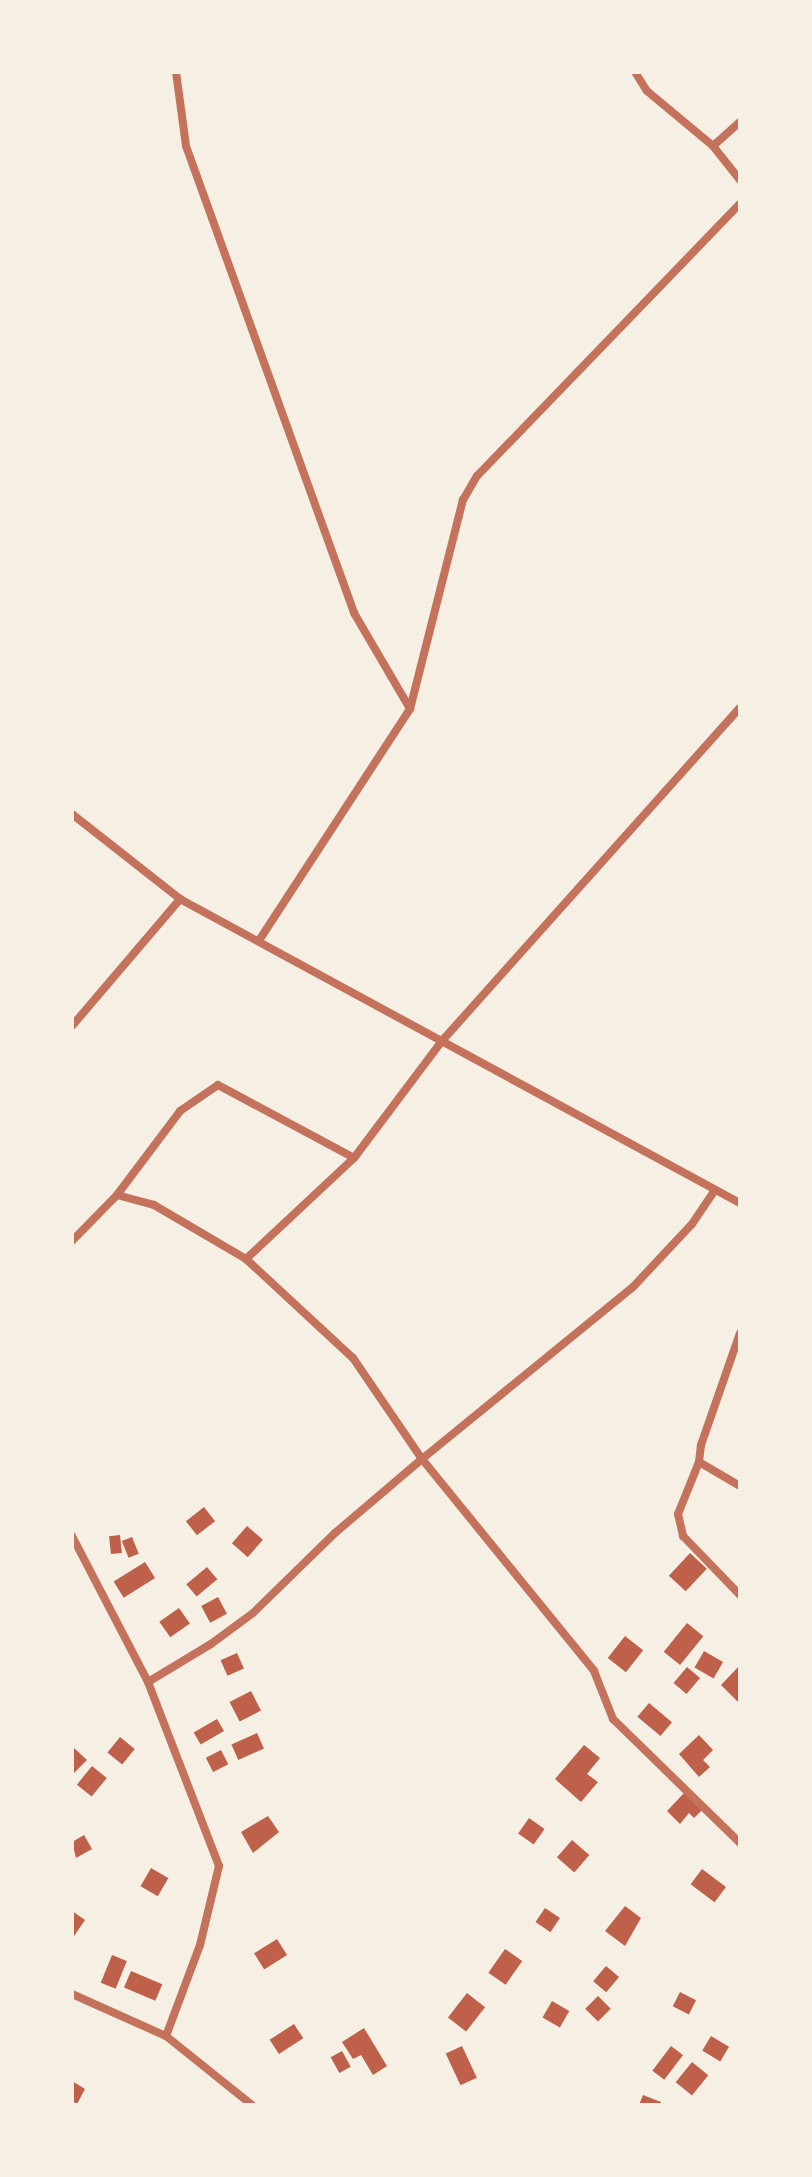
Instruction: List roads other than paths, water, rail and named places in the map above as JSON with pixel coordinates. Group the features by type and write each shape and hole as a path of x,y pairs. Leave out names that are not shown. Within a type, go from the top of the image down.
{"street":[{"path":"176,72 186,146 349,598 410,709"},
{"path":"635,72 647,91 713,146 740,180"},
{"path":"713,146 740,122"},
{"path":"260,939 410,709 463,500 477,476 740,204"},
{"path":"246,1259 354,1158 441,1042 740,708"},
{"path":"72,814 180,899 260,939 441,1042 740,1203"},
{"path":"72,1026 180,899"},
{"path":"72,1241 117,1195 180,1111 218,1085 354,1158"},
{"path":"148,1682 211,1644 253,1613 335,1533 633,1287 692,1224 715,1190"},
{"path":"117,1195 154,1205 246,1259 353,1358 422,1459 594,1671 613,1719 740,1843"},
{"path":"740,1333 701,1445 699,1462 678,1514 683,1536 740,1595"},
{"path":"699,1462 740,1486"},
{"path":"72,1536 148,1682 219,1866 200,1945 166,2036"},
{"path":"72,1994 166,2036 252,2105"}]}
